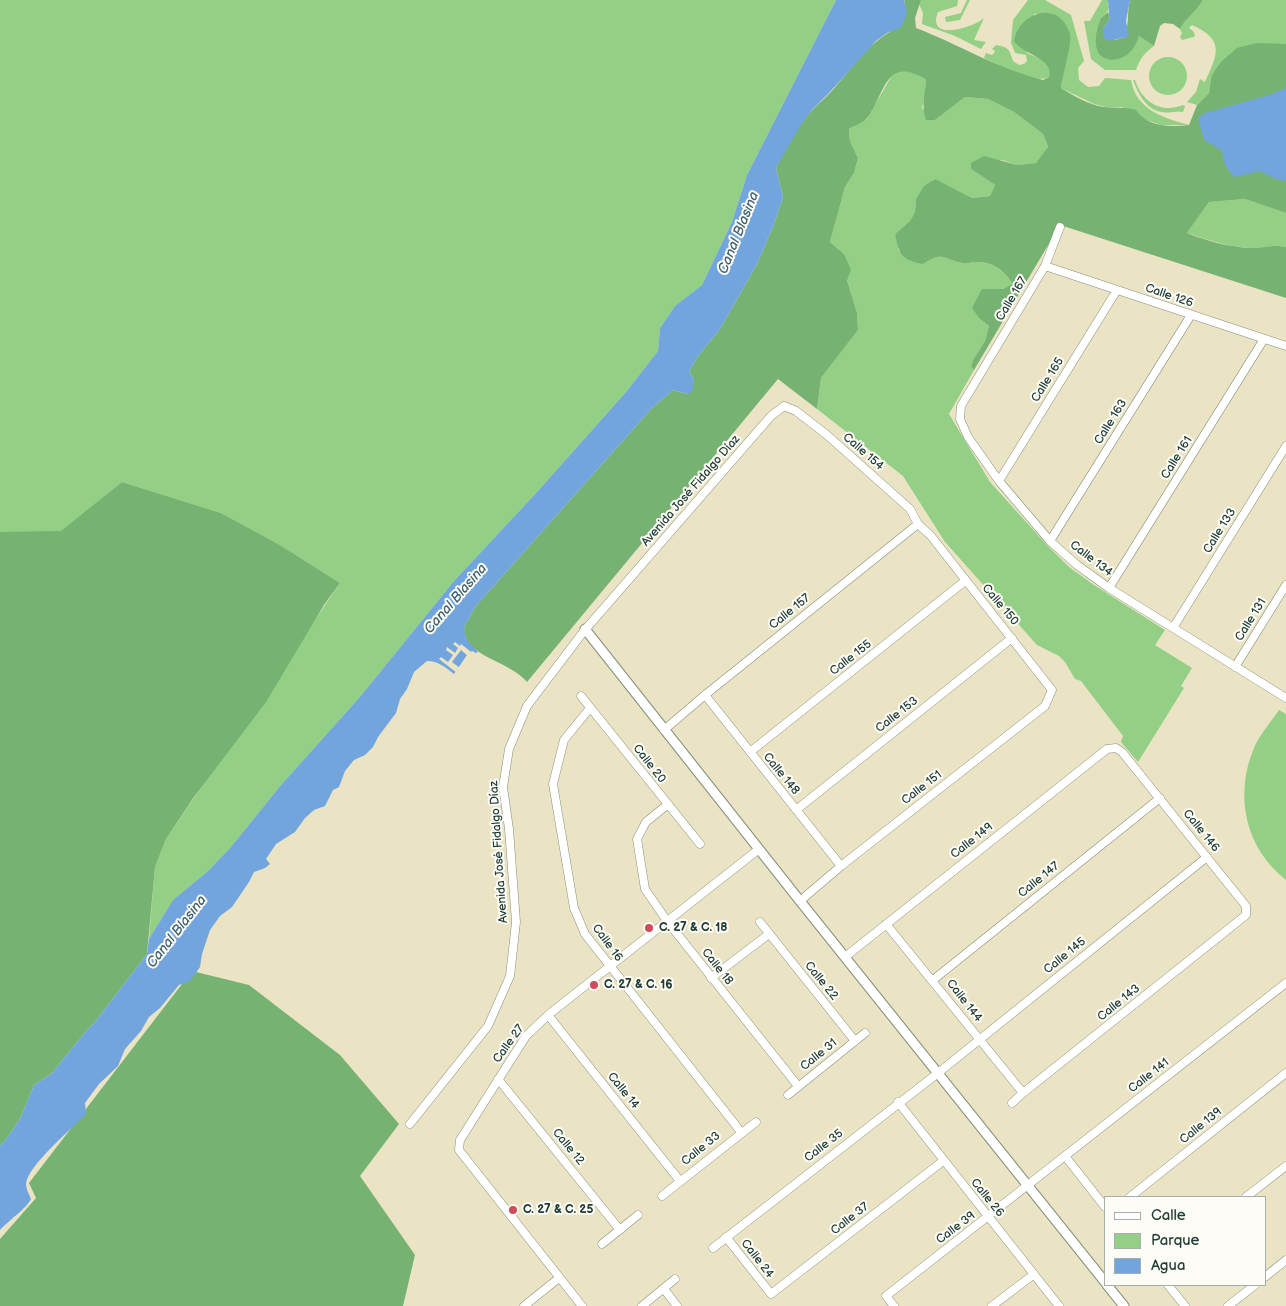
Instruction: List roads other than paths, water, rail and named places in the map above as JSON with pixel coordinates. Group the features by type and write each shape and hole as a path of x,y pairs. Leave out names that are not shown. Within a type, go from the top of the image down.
{"street":[{"name":"Calle 167","path":"977,379 1045,266 1060,227"},
{"name":"Calle 126","path":"1045,266 1286,346"},
{"name":"Calle 165","path":"999,481 1117,290"},
{"name":"Calle 163","path":"1050,541 1190,315"},
{"name":"Calle 161","path":"1109,588 1264,339"},
{"name":"Calle 134","path":"977,379 960,406 960,419 968,437 999,481 1050,541 1077,565 1109,588 1286,698"},
{"name":"Calle 154","path":"784,406 796,411 819,429 910,508 918,524"},
{"name":"Avenida José Fidalgo Díaz","path":"410,1124 488,1026 510,976 516,922 509,830 503,787 509,749 527,706 585,629 771,416 784,406"},
{"name":"Calle 133","path":"1173,628 1286,446"},
{"name":"Calle 150","path":"918,524 931,536 1052,690"},
{"name":"Calle 157","path":"664,730 704,695 918,524"},
{"name":"Calle 155","path":"750,752 965,581"},
{"name":"Calle 131","path":"1235,667 1286,585"},
{"path":"585,629 1104,1281"},
{"name":"Calle 153","path":"796,810 1012,638"},
{"name":"Calle 151","path":"800,901 841,866 1045,706 1052,690"},
{"name":"Calle 148","path":"704,695 841,866"},
{"name":"Calle 20","path":"581,696 700,844"},
{"name":"Calle 16","path":"590,708 564,740 553,784 574,908 585,934 741,1132"},
{"name":"Calle 146","path":"1116,748 1122,752 1160,798 1246,906 1246,916 1228,930"},
{"name":"Calle 149","path":"845,957 1107,749 1116,748"},
{"name":"Calle 147","path":"933,980 1160,798"},
{"name":"Calle 18","path":"667,805 646,822 637,839 645,889 666,921 798,1086"},
{"name":"Calle 27","path":"582,1306 458,1150 460,1140 526,1036 548,1015 609,966 759,849"},
{"name":"Calle 145","path":"938,1073 1207,857"},
{"name":"Calle 22","path":"760,922 855,1041"},
{"name":"Calle 144","path":"886,924 933,980 1022,1093"},
{"name":"Calle 143","path":"1012,1103 1022,1093 1228,930"},
{"path":"711,978 769,934"},
{"name":"Calle 141","path":"1028,1186 1285,984"},
{"name":"Calle 14","path":"548,1015 680,1181"},
{"name":"Calle 31","path":"788,1095 865,1033"},
{"name":"Calle 35","path":"713,1248 898,1102 938,1073"},
{"name":"Calle 139","path":"1131,1196 1286,1073"},
{"name":"Calle 12","path":"498,1079 620,1230"},
{"name":"Calle 26","path":"898,1102 1059,1306"},
{"name":"Calle 33","path":"662,1196 756,1122"},
{"path":"1065,1156 1104,1206"},
{"name":"Calle 37","path":"771,1294 943,1161"},
{"path":"1247,1196 1286,1166"},
{"name":"Calle 39","path":"894,1306 886,1296 1028,1186"},
{"path":"602,1244 638,1215"},
{"name":"Calle 24","path":"726,1237 771,1294"},
{"path":"1266,1276 1286,1260"},
{"path":"992,1306 1033,1274"},
{"path":"524,1306 559,1278"},
{"path":"642,1306 675,1280"},
{"path":"1108,1286 1124,1306"},
{"path":"1169,1286 1185,1306"},
{"path":"1228,1306 1254,1286"},
{"path":"664,1289 677,1306"}],"water":[{"name":"Canal Blasina","path":"836,0 904,0 907,11 900,28 887,33 876,41 812,110 800,126 776,168 783,197 773,227 757,264 720,329 698,356 689,371 694,380 692,392 687,394 673,390 652,408 475,607 464,627 466,639 478,652 472,651 467,655 454,674 438,663 431,661 427,661 414,672 407,689 400,699 396,713 373,747 365,755 354,760 345,771 339,787 333,790 325,806 314,810 305,818 295,832 276,844 266,859 270,864 254,872 232,907 220,916 210,930 200,967 190,981 179,985 160,1008 149,1017 141,1031 125,1049 118,1066 99,1084 85,1103 86,1114 34,1167 28,1176 26,1184 31,1199 0,1230 0,1146 21,1117 34,1085 52,1073 95,1022 147,954 149,939 173,900 208,871 230,848 281,785 359,698 454,581 626,392 658,351 660,328 675,306 702,285 732,222 747,175"},
{"path":"1107,0 1130,0 1126,21 1129,36 1110,41 1103,37 1103,29 1110,18"},
{"path":"1286,88 1286,181 1276,179 1260,171 1234,177 1226,167 1221,150 1204,140 1198,118 1205,113 1269,95"}],"place":[{"name":"C. 27 & C. 18","path":"649,928"},
{"name":"C. 27 & C. 16","path":"594,985"},
{"name":"C. 27 & C. 25","path":"513,1210"}]}
